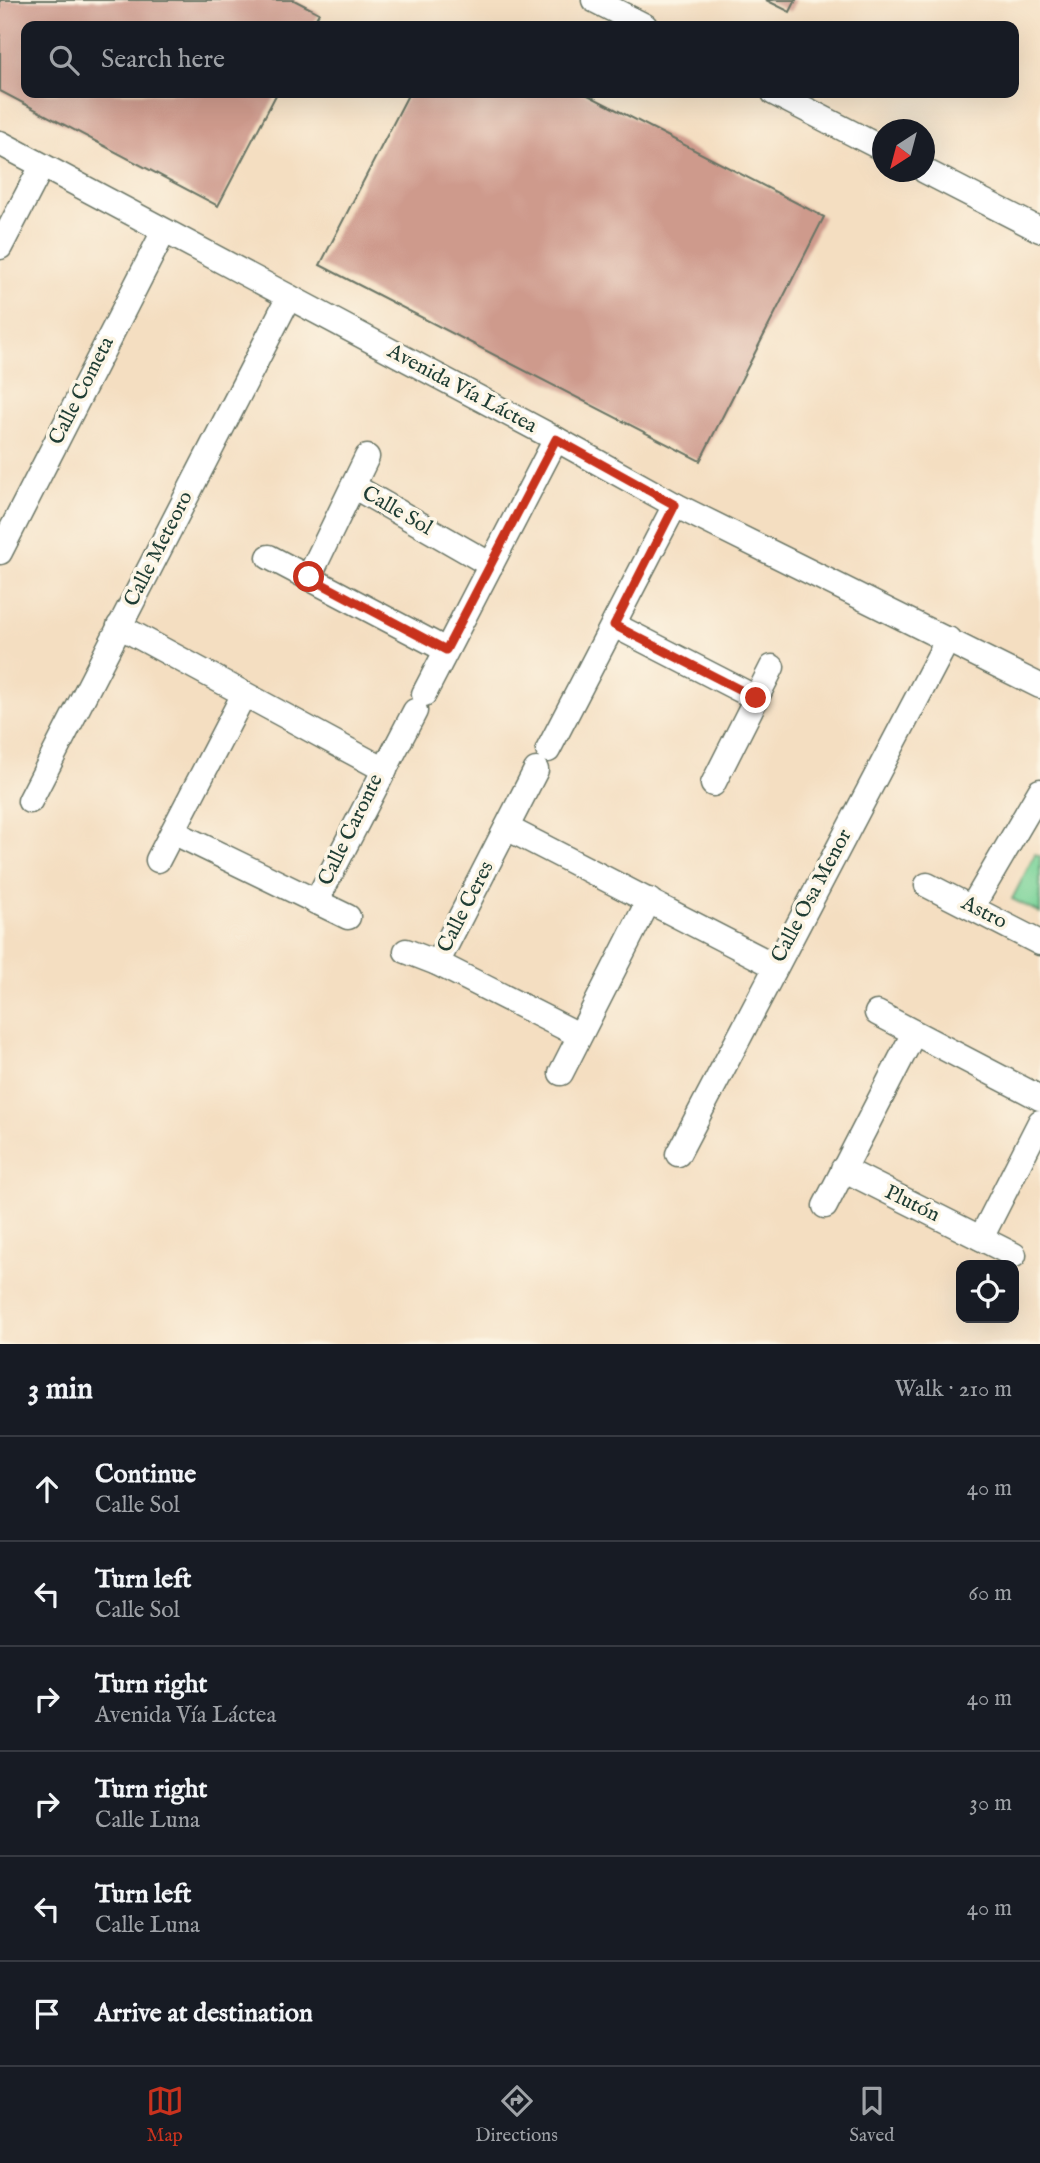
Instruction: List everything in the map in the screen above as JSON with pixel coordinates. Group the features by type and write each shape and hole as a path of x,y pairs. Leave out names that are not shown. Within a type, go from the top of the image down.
{"street":[{"path":"594,0 635,21"},
{"path":"784,98 872,143"},
{"name":"Avenida Vía Láctea","path":"0,143 675,505 1040,686"},
{"path":"0,247 42,166"},
{"path":"935,176 1040,230"},
{"name":"Calle Cometa","path":"0,552 164,231"},
{"name":"Calle Meteoro","path":"30,801 289,297"},
{"path":"385,770 556,439"},
{"path":"354,486 367,457"},
{"name":"Calle Sol","path":"309,577 354,486 491,565"},
{"name":"Calle Ceres","path":"579,1035 437,963 675,505"},
{"path":"269,557 446,650"},
{"path":"614,625 756,698"},
{"name":"Calle Caronte","path":"119,626 385,770 316,902 173,832"},
{"name":"Calle Osa Menor","path":"678,1154 948,639"},
{"path":"713,784 772,667"},
{"path":"158,860 244,694"},
{"path":"972,907 1040,791"},
{"path":"507,828 775,966"},
{"name":"Astro","path":"927,884 1040,943"},
{"path":"561,1073 649,900"},
{"path":"316,902 348,917"},
{"path":"406,951 437,963"},
{"path":"877,1013 1040,1098"},
{"path":"825,1206 914,1033"},
{"path":"981,1238 1040,1122"},
{"name":"Plutón","path":"843,1169 1014,1255"}],"green space":[{"path":"1035,854 1040,856 1040,913 1012,899"}],"building":[{"path":"0,0 294,0 319,13 315,21 21,21 21,98 274,98 218,206 0,91"},
{"path":"766,0 796,0 790,12"},
{"path":"406,98 594,98 824,217 700,461 320,265"}],"route":[{"path":"309,577 446,650 556,439 675,505 614,625 756,698"}]}
